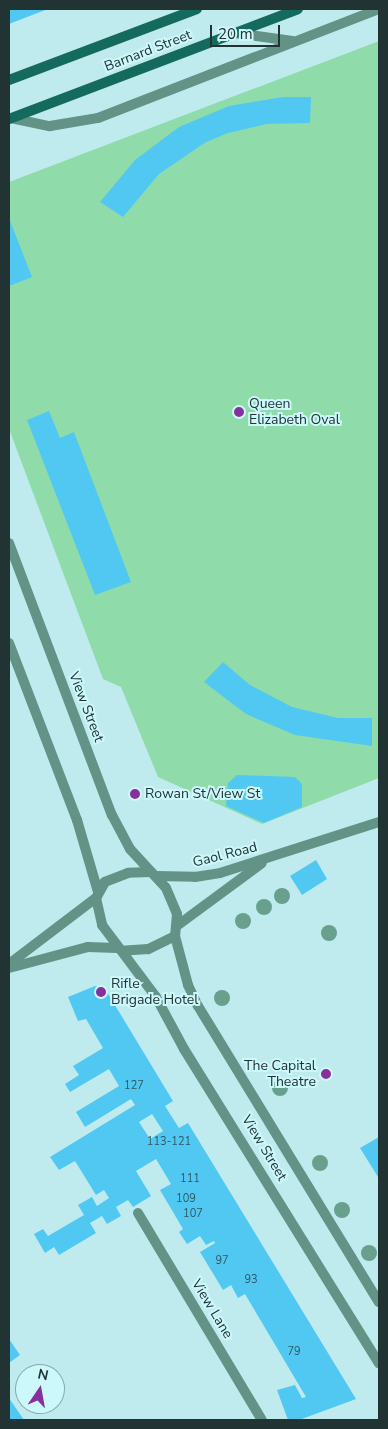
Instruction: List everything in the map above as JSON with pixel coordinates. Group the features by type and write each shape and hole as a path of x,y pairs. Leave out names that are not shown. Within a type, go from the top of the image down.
{"main road":[{"name":"Barnard Street","path":"9,80 197,9"},
{"name":"Barnard Street","path":"10,119 298,9"}],"street":[{"path":"10,119 50,126 98,118 379,9"},
{"path":"235,33 293,41"},
{"name":"View Street","path":"9,543 112,815 130,849 153,874"},
{"path":"9,643 77,820 97,895 102,926 120,949"},
{"name":"Gaol Road","path":"153,874 196,877 271,857 379,822"},
{"name":"Gaol Road","path":"178,925 271,857"},
{"path":"9,964 97,895 114,877 153,874 174,903 178,925 175,936 148,949 88,947 9,968"},
{"name":"View Street","path":"175,936 188,985 198,1006 379,1302"},
{"name":"View Street","path":"120,949 156,997 184,1049 379,1363"},
{"name":"View Lane","path":"138,1213 262,1420"}],"green space":[{"path":"379,41 379,778 262,824 158,777 121,687 103,679 9,429 9,182"}],"building":[{"path":"9,9 48,9 9,24"},
{"path":"283,97 311,97 310,123 267,124 228,133 206,142 159,174 123,217 100,202 135,160 179,127 229,106"},
{"path":"9,218 32,277 9,286"},
{"path":"49,411 60,438 74,432 131,582 95,595 27,420"},
{"path":"223,662 250,685 292,707 338,718 372,718 372,746 295,735 246,714 204,682"},
{"path":"237,775 295,777 302,784 302,807 264,823 226,806 228,783"},
{"path":"316,860 327,879 302,895 290,876"},
{"path":"95,986 104,987 173,1101 165,1106 179,1128 188,1123 356,1399 299,1420 288,1420 277,1390 295,1385 302,1398 306,1397 245,1294 238,1298 231,1285 223,1290 200,1252 215,1243 214,1241 206,1245 200,1236 187,1244 179,1232 183,1229 160,1190 171,1184 156,1159 136,1171 151,1196 133,1207 128,1200 116,1207 121,1216 107,1224 102,1216 90,1223 96,1233 59,1255 54,1247 45,1253 34,1234 43,1229 48,1236 84,1215 78,1205 92,1197 97,1206 109,1198 104,1190 96,1195 75,1161 59,1170 50,1157 135,1105 131,1099 85,1127 76,1112 119,1086 109,1069 70,1092 65,1084 79,1075 73,1066 103,1048 86,1019 78,1021 68,997","holes":["152,1114 163,1131 150,1139 139,1122"]},
{"path":"379,1137 379,1177 378,1177 360,1148"},
{"path":"9,1339 20,1355 9,1363"},
{"path":"9,1398 15,1407 15,1414 20,1414 24,1420 9,1420"}],"place":[{"name":"Queen Elizabeth Oval","path":"239,412"},
{"name":"Rowan St/View St","path":"135,794"},
{"name":"Rifle Brigade Hotel","path":"101,992"},
{"name":"The Capital Theatre","path":"326,1074"}]}
